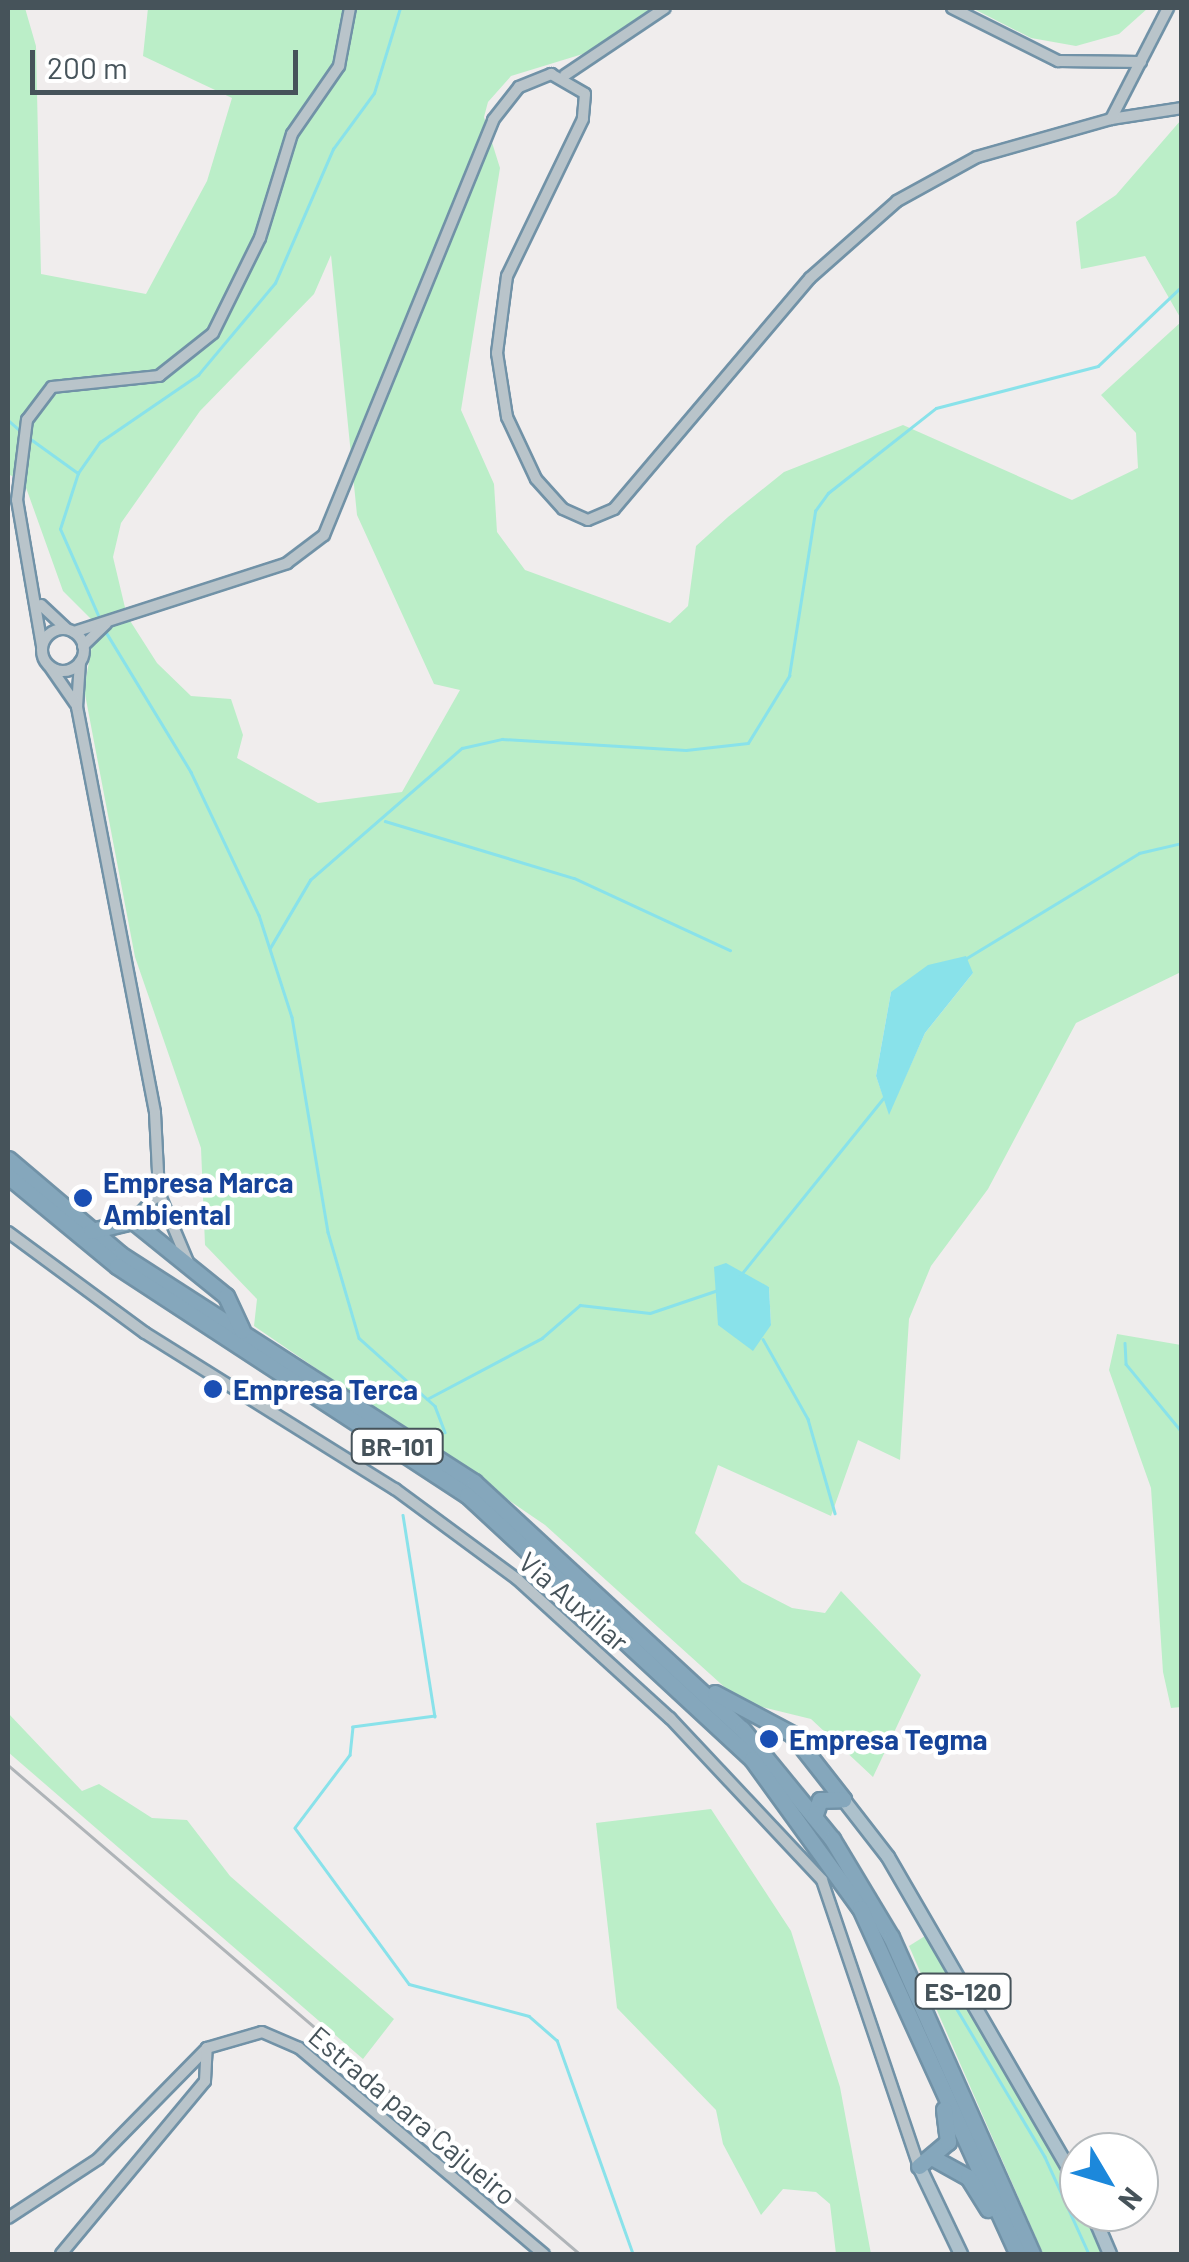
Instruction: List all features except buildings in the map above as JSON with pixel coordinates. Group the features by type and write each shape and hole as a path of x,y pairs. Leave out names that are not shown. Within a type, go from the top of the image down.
{"highway":[{"name":"BR-101","path":"8,1159 91,1231 474,1482 678,1666 814,1817 890,1937 1032,2254"},
{"name":"BR-101","path":"8,1176 117,1266 467,1494 664,1671 752,1759 822,1847 924,2043 1017,2254"},
{"path":"91,1231 133,1221 226,1296 242,1331"},
{"path":"678,1666 792,1734 843,1800"},
{"path":"814,1817 820,1800 843,1800"},
{"path":"919,2166 935,2159 950,2131 924,2043"},
{"path":"935,2159 968,2178 1017,2254"}],"main road":[{"name":"ES-120","path":"843,1800 888,1856 1059,2151"},
{"path":"919,2166 960,2254"}],"street":[{"path":"77,707 45,662 41,605 17,500 28,420 52,388 159,376 213,333 260,238 292,134 340,66 350,8"},
{"path":"42,646 70,631 106,623 286,564 324,535 493,120 518,87 566,76 666,8"},
{"path":"952,8 1058,61 1141,62"},
{"path":"1111,119 1168,8"},
{"path":"566,76 586,105 519,244 497,353 507,416 536,479 562,509 588,520 614,509 810,278 897,201 977,157 1111,119 1182,108"},
{"path":"41,605 83,646"},
{"path":"106,623 83,646 77,707 155,1114 159,1193 189,1264"},
{"path":"45,662 67,671 80,662"},
{"path":"133,1221 159,1193"},
{"name":"Via Auxiliar","path":"8,1232 104,1306 442,1524 680,1728 822,1880 919,2166"},
{"name":"Estrada para Cajueiro","path":"206,2048 252,2032 292,2043 544,2254"},
{"path":"8,2218 98,2159 206,2048"},
{"path":"61,2254 205,2081 206,2048"}],"green space":[{"path":"8,8 25,8 36,46 41,274 146,294 207,181 232,98 143,56 148,8 662,8 586,53 511,76 488,102 484,117 500,168 461,410 494,484 497,532 525,570 670,623 688,606 696,546 728,517 784,472 903,425 1072,500 1138,468 1136,433 1101,395 1181,322 1181,972 1076,1023 988,1189 931,1266 909,1319 900,1460 858,1440 831,1516 718,1465 695,1533 742,1582 792,1608 825,1613 841,1591 921,1675 873,1777 811,1719 741,1702 545,1525 254,1326 257,1299 205,1245 201,1148 135,957 84,689 96,624 63,591 24,482 8,474","holes":["331,255 357,515 434,684 460,690 402,792 318,803 237,758 243,735 231,699 191,696 157,663 127,616 113,557 121,523 200,411 314,294","973,973 925,1033 889,1113 876,1076 891,992","739,1277 769,1287 771,1325 717,1282"]},
{"path":"1148,8 1119,34 1076,46 1031,38 976,10"},
{"path":"1181,120 1181,319 1145,256 1081,269 1076,222 1116,195"},
{"path":"1117,1334 1181,1345 1181,1707 1171,1708 1163,1672 1151,1488 1109,1370"},
{"path":"8,1713 82,1791 99,1784 152,1818 187,1820 230,1876 394,2019 363,2059 8,1752"},
{"path":"711,1809 791,1931 840,2087 871,2254 836,2254 830,2204 816,2192 783,2189 761,2215 723,2144 716,2110 617,2008 596,1823"},
{"path":"925,1936 949,1966 1059,2169 1059,2232 1093,2232 1105,2254 1043,2254 909,1946"}],"water":[{"path":"966,956 973,973 925,1033 889,1115 876,1076 891,992 928,965"},
{"path":"726,1263 769,1287 771,1325 753,1351 718,1325 714,1267"}],"waterway":[{"path":"100,620 60,529 78,473 100,442 198,375 275,283 333,149 374,93 400,8"},
{"path":"270,948 310,880 462,748 502,739 686,750 748,743 789,676 815,511 828,493 936,408 1098,366 1182,286"},
{"path":"8,420 22,432"},
{"path":"28,437 78,473"},
{"path":"106,632 191,772 259,915 292,1017 328,1232 359,1338 435,1406 445,1432"},
{"path":"385,821 574,878 730,950"},
{"path":"965,959 1139,853 1182,843"},
{"path":"739,1277 884,1097"},
{"path":"427,1399 542,1338 580,1305 650,1313 715,1291"},
{"path":"763,1339 808,1419 835,1513"},
{"path":"1125,1343 1126,1364 1182,1432"},
{"path":"403,1515 435,1716 353,1727 350,1755 295,1828 409,1984 529,2016 557,2040 633,2254"},
{"path":"939,1979 1045,2157 1089,2254"}],"railway":[{"path":"8,1765 580,2254"}],"place":[{"name":"Empresa Marca Ambiental","path":"83,1198"},
{"name":"Empresa Terca","path":"213,1389"},
{"name":"Empresa Tegma","path":"769,1739"}]}
